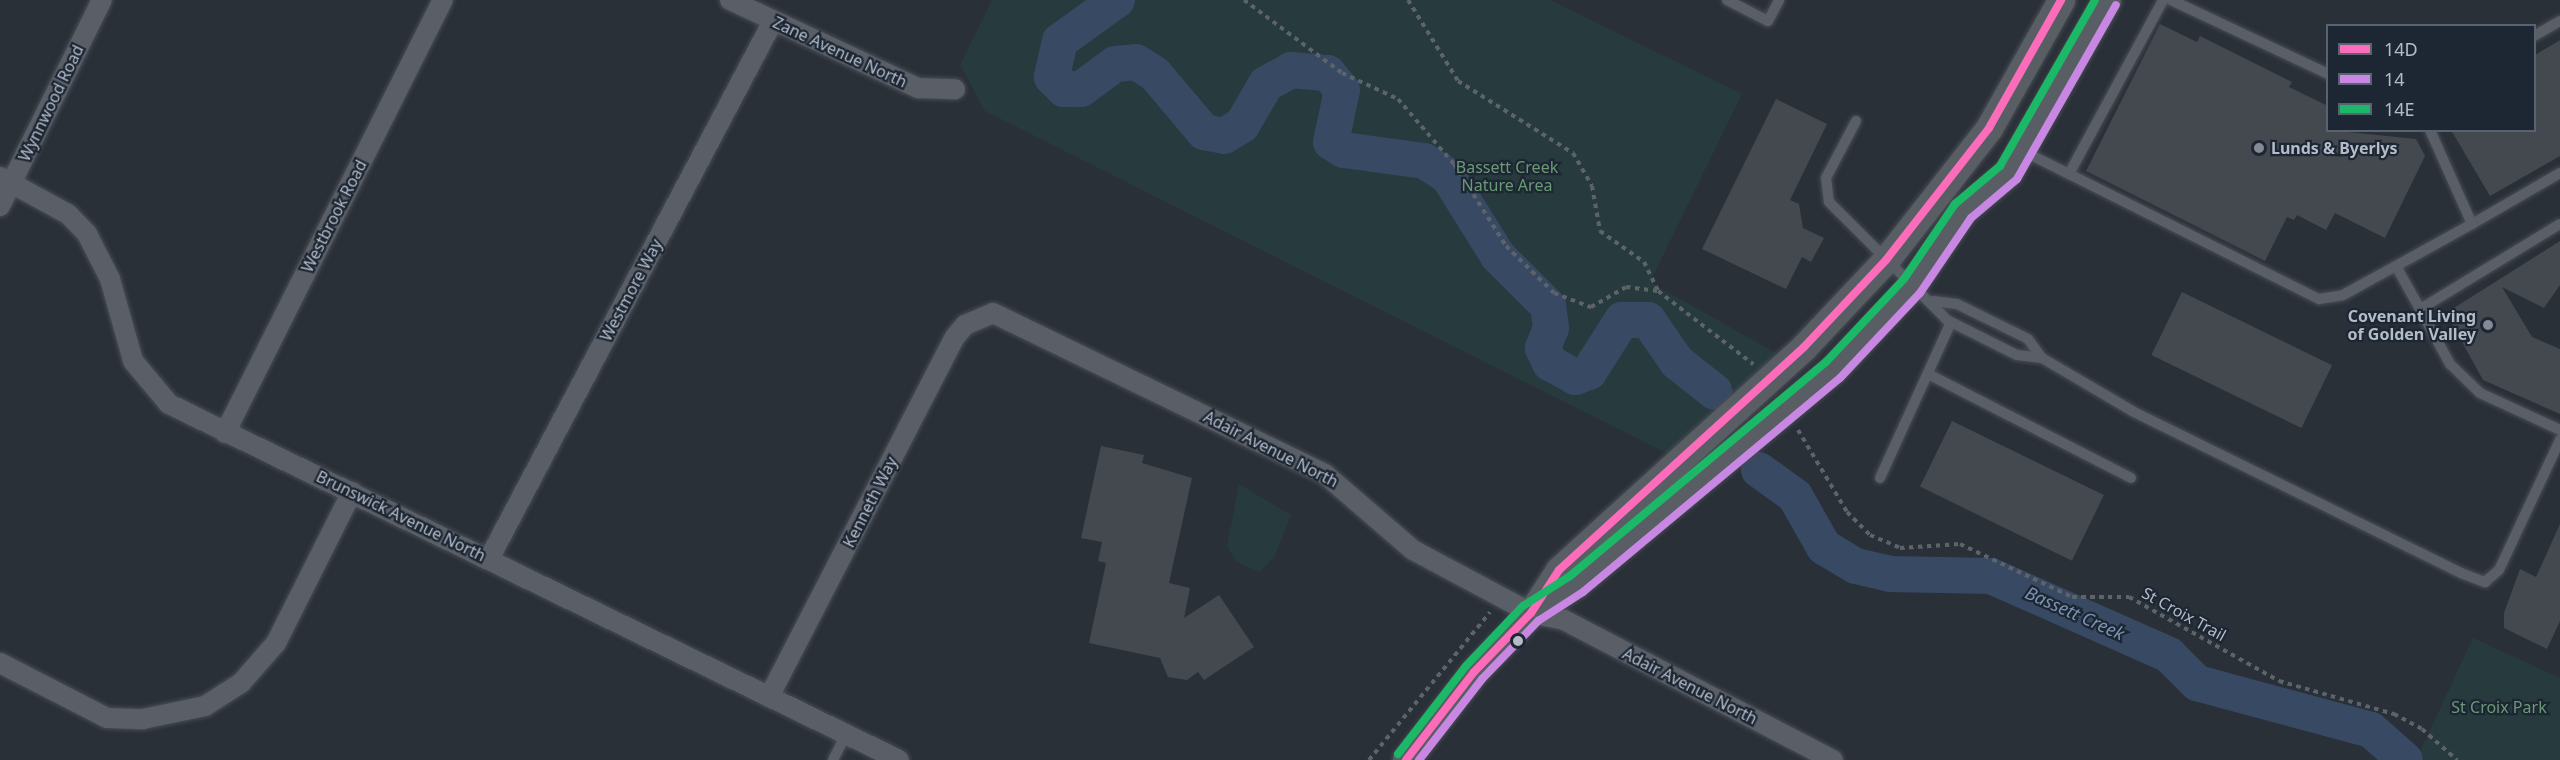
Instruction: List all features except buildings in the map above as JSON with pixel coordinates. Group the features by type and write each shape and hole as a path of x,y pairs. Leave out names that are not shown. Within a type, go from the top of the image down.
{"street":[{"name":"Wynnwood Road","path":"0,206 6,180 102,0"},
{"name":"Westbrook Road","path":"225,433 443,0"},
{"name":"Zane Avenue North","path":"729,0 918,88 955,89"},
{"path":"1406,760 1474,672 1531,613 1559,570 1592,536 1796,355 1886,260 1989,128 2061,0"},
{"path":"1531,613 1576,584 1923,294 1964,211 2008,172 2107,0"},
{"name":"Westmore Way","path":"489,559 773,21"},
{"name":"Brunswick Avenue North","path":"6,180 68,214 87,234 110,279 133,361 148,385 169,404 899,760"},
{"name":"Adair Avenue North","path":"980,316 1008,317 1326,475 1401,542 1531,613 1564,620 1833,760"},
{"name":"Kenneth Way","path":"770,697 955,336 980,316"},
{"path":"0,663 107,718 168,716 205,706 260,664 281,635 352,492"}],"lane":[{"path":"1727,0 1768,21 1779,0"},
{"path":"2069,174 2163,0"},
{"path":"2171,0 2326,73"},
{"path":"2536,35 2560,21"},
{"path":"1856,121 1825,191 1834,210 1951,322 2017,355 2042,358 2158,424 2485,582 2499,570 2560,440"},
{"path":"2431,132 2472,224"},
{"path":"2021,150 2319,299 2343,295 2560,173"},
{"path":"2420,309 2560,224"},
{"path":"2396,266 2450,364 2480,393 2560,430"},
{"path":"1923,294 1957,304 2028,339 2042,358"},
{"path":"1880,478 1951,322"},
{"path":"1928,374 2131,478"},
{"path":"832,760 846,734"}],"path":[{"path":"1244,0 1342,73 1398,99 1454,164 1506,246 1554,293 1591,307 1626,287 1658,291"},
{"path":"1408,0 1458,81 1574,153 1592,186 1600,231 1644,262 1658,291 1760,370"},
{"name":"St Croix Trail","path":"1798,430 1847,512 1870,535 1900,548 1960,544 2063,595 2129,597 2279,681 2394,714 2422,729 2457,760"}],"green space":[{"name":"Bassett Creek Nature Area","path":"992,0 1550,0 1742,94 1650,282 1785,358 1668,454 985,111 960,65"},
{"path":"1239,484 1291,515 1274,558 1259,572 1237,562 1227,546"},
{"name":"St Croix Park","path":"2473,638 2560,678 2560,760 2416,760"}],"waterway":[{"name":"Bassett Creek","path":"1117,0 1060,41 1052,77 1064,89 1081,89 1115,64 1136,62 1155,74 1204,132 1224,136 1242,125 1266,84 1291,70 1328,73 1342,90 1331,142 1344,150 1424,161 1448,176 1498,256 1548,306 1551,328 1543,348 1550,363 1575,377 1589,372 1622,320 1648,320 1677,362 1715,392"},
{"name":"Bassett Creek","path":"1759,470 1795,496 1824,547 1856,566 1890,574 1991,576 2169,655 2197,683 2371,730 2405,760"}],"transit line":[{"name":"14D","path":"1406,760 1474,672 1531,613 1559,570 1804,347 1886,260 1989,128 2061,0"},
{"name":"14E","path":"1398,754 1466,666 1523,606 1570,576 1826,362 1904,279 1955,204 2000,166 2095,0"},
{"name":"14","path":"1419,760 1482,679 1538,621 1583,592 1840,378 1920,293 1971,218 2017,179 2116,5"}],"place":[{"name":"Lunds & Byerlys","path":"2259,148"},
{"name":"Covenant Living of Golden Valley","path":"2488,325"}]}
